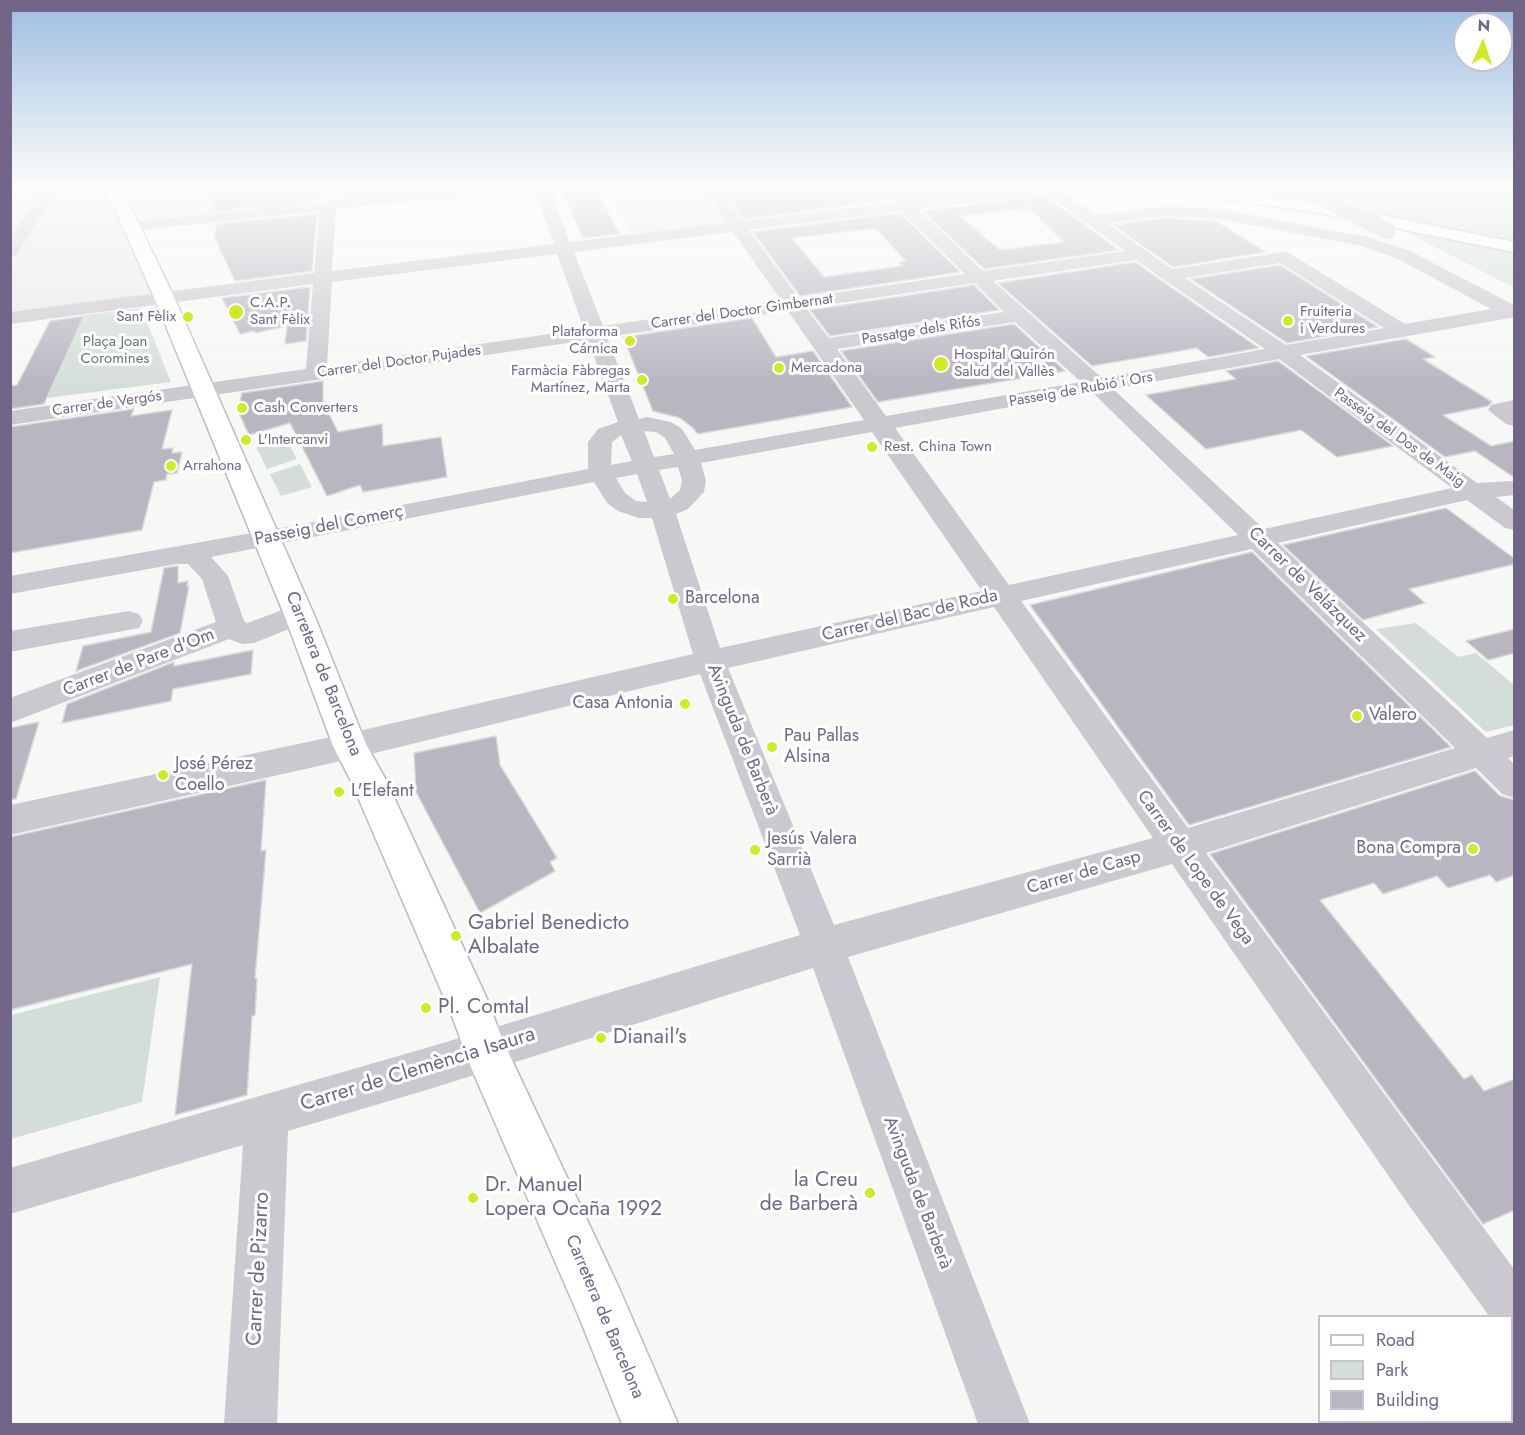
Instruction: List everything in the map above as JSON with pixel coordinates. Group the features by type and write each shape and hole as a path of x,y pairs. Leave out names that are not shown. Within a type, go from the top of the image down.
{"main road":[{"name":"Carretera de Barcelona","path":"145,254 299,614 350,746 368,780 472,1014 485,1050 601,1306 650,1425"}],"street":[{"path":"316,374 324,254"},
{"path":"10,318 322,277 521,254"},
{"name":"Avinguda de Barberà","path":"566,254 662,510 710,661 824,946 1004,1425"},
{"name":"Carrer de Lope de Vega","path":"759,254 1424,1188 1515,1309"},
{"name":"Carrer de Velázquez","path":"956,254 1019,316 1100,387 1515,784"},
{"name":"Carrer del Doctor Gimbernat","path":"595,333 1139,254"},
{"name":"Passeig del Dos de Maig","path":"1139,254 1284,353 1515,522"},
{"path":"1402,254 1513,306"},
{"path":"1426,254 1513,306"},
{"path":"1168,275 1284,257 1404,332"},
{"name":"Passeig de Rubió i Ors","path":"646,466 1404,332 1513,306"},
{"name":"Passatge dels Rifós","path":"823,345 1019,316"},
{"name":"Carrer del Doctor Pujades","path":"203,390 595,333"},
{"name":"Carrer de Vergós","path":"10,418 203,390"},
{"path":"1515,406 1499,410 1515,420"},
{"path":"647,424 663,427 674,434 688,458 694,481 692,492 679,504 662,510 639,510 627,506 616,498 601,473 600,442 606,434 630,425 647,424"},
{"name":"Passeig del Comerç","path":"10,585 646,466"},
{"name":"Carrer del Bac de Roda","path":"10,820 350,746 710,661 1472,491 1515,488"},
{"path":"175,555 195,556 214,576 232,627"},
{"name":"Carrer de Pare d'Om","path":"10,711 232,627 242,634 254,633 299,614"},
{"path":"10,642 129,621"},
{"name":"Carrer de Casp","path":"824,946 1179,846 1515,743"},
{"name":"Carrer de Clemència Isaura","path":"10,1191 485,1050 824,946"},
{"name":"Carrer de Pizarro","path":"251,1425 267,1114"}],"shaded area":[{"path":"11,254 144,254 164,297 11,318"}],"green space":[{"path":"1449,254 1514,254 1514,287"},
{"name":"Plaça Joan Coromines","path":"141,308 171,382 47,398 85,315"},
{"path":"286,439 297,459 267,469 256,447"},
{"path":"300,464 312,487 281,496 270,474"},
{"path":"1416,623 1458,657 1476,653 1514,685 1514,725 1486,732 1376,629"},
{"path":"160,977 142,1102 11,1139 11,1015"}],"building":[{"path":"222,254 313,254 312,271 235,281"},
{"path":"769,254 805,254 824,277 903,266 899,262 906,261 899,254 942,254 960,272 800,296"},
{"path":"968,254 1091,254 984,269"},
{"path":"1154,254 1254,254 1173,267"},
{"path":"1135,262 1259,348 1208,357 1197,348 1092,366 998,283"},
{"path":"1280,265 1378,327 1287,343 1191,279"},
{"path":"974,285 999,310 830,336 810,310"},
{"path":"310,287 306,341 285,344 287,326 240,334 222,298"},
{"path":"84,316 44,404 10,409 10,386 17,385 50,321"},
{"path":"752,318 776,357 813,351 852,407 698,434 680,418 653,411 623,337"},
{"name":"Hospital Quirón Salud del Vallès","path":"1014,324 1065,371 878,402 841,351"},
{"path":"1406,339 1435,357 1423,359 1492,402 1488,406 1443,415 1491,446 1515,441 1515,478 1475,451 1445,457 1306,356"},
{"path":"1278,361 1393,446 1337,457 1301,430 1206,449 1146,395 1236,379 1226,371"},
{"path":"323,381 323,402 338,432 382,424 383,446 441,437 447,477 363,492 360,485 327,496 290,423 249,435 238,411 242,393"},
{"path":"134,409 131,416 172,410 162,449 173,448 172,453 182,452 177,473 167,474 166,480 154,482 142,530 10,553 10,427"},
{"path":"1446,508 1515,559 1515,564 1409,589 1425,603 1363,620 1283,545"},
{"path":"1252,552 1451,747 1189,825 1030,605"},
{"path":"178,566 178,583 188,581 187,587 189,586 180,633 76,671 83,646 151,632 164,568"},
{"path":"1515,629 1515,653 1488,660 1466,641"},
{"path":"253,650 251,674 173,689 171,701 62,723 67,704 174,662 174,666"},
{"path":"39,722 16,799 10,799 10,728"},
{"path":"496,736 500,765 557,858 550,862 555,871 480,913 416,792 414,753"},
{"path":"1475,771 1500,796 1515,800 1515,875 1496,882 1490,875 1448,888 1437,876 1383,894 1374,883 1320,900 1464,1079 1472,1075 1484,1091 1515,1079 1515,1210 1483,1224 1210,854"},
{"path":"266,780 261,851 266,850 247,1095 175,1115 192,964 10,1010 10,837"}],"place":[{"name":"C.A.P. Sant Fèlix","path":"236,312"},
{"name":"Sant Fèlix","path":"188,317"},
{"name":"Fruiteria i Verdures","path":"1288,321"},
{"name":"Plataforma Cárnica","path":"630,341"},
{"name":"Hospital Quirón Salud del Vallès","path":"941,364"},
{"name":"Mercadona","path":"779,368"},
{"name":"Farmàcia Fàbregas Martínez, Marta","path":"642,380"},
{"name":"Cash Converters","path":"242,408"},
{"name":"L'Intercanvi","path":"246,440"},
{"name":"Rest. China Town","path":"872,447"},
{"name":"Arrahona","path":"171,466"},
{"name":"Barcelona","path":"673,599"},
{"name":"Casa Antonia","path":"685,704"},
{"name":"Valero","path":"1357,716"},
{"name":"Pau Pallas Alsina","path":"772,747"},
{"name":"José Pérez Coello","path":"163,775"},
{"name":"L'Elefant","path":"339,792"},
{"name":"Bona Compra","path":"1473,849"},
{"name":"Jesús Valera Sarrià","path":"755,850"},
{"name":"Gabriel Benedicto Albalate","path":"456,936"},
{"name":"Pl. Comtal","path":"426,1008"},
{"name":"Dianail's","path":"601,1038"},
{"name":"la Creu de Barberà","path":"870,1193"},
{"name":"Dr. Manuel Lopera Ocaña 1992","path":"473,1198"}]}
